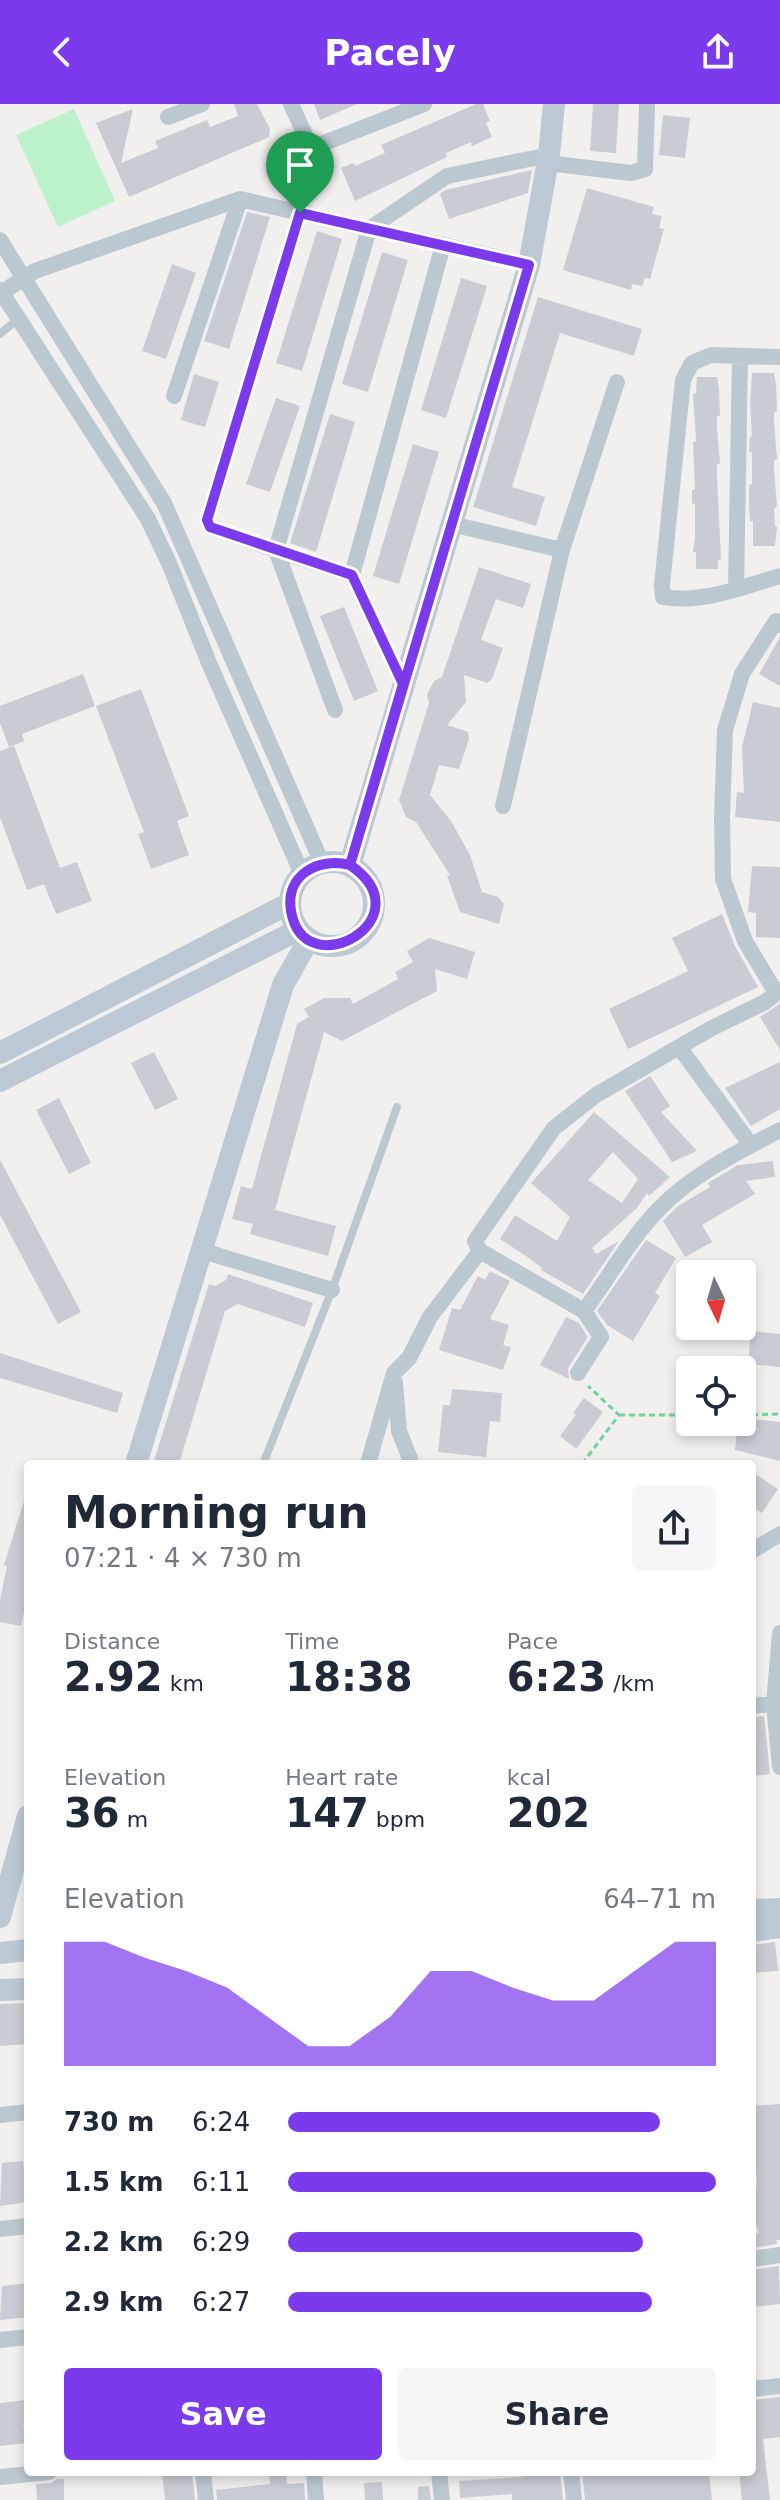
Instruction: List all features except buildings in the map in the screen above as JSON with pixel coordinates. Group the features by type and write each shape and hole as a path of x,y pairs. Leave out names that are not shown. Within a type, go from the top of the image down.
{"street":[{"path":"168,117 202,104"},
{"path":"291,104 307,139 319,145 424,104"},
{"path":"350,865 529,265 548,159 554,104"},
{"path":"335,710 276,550 369,229 447,176 548,159 631,173 645,169 647,104"},
{"path":"302,874 148,519 1,292 35,271 240,199 529,265"},
{"path":"174,396 240,199"},
{"path":"300,213 207,520 210,527 352,575"},
{"path":"0,240 164,503 322,863"},
{"path":"403,684 352,575 443,245"},
{"path":"780,357 711,355 692,363 683,380 663,597 681,600 780,576"},
{"path":"736,589 740,356"},
{"path":"503,806 562,550 617,382"},
{"path":"451,524 562,550"},
{"path":"578,1373 601,1337 584,1311 480,1251 475,1241 554,1128 596,1095 765,1002 778,991 745,941 723,879 722,817 725,730 742,674 779,619"},
{"path":"322,863 350,865 370,884 374,911 360,935 335,946 321,945 304,934 292,917 290,903 295,882 302,874 322,863"},
{"path":"0,1053 290,903"},
{"path":"0,1081 304,934"},
{"path":"137,1460 283,985 304,934"},
{"path":"679,1047 751,1145"},
{"path":"584,1311 629,1244 664,1204 708,1171 780,1130"},
{"path":"203,1251 332,1290"},
{"path":"369,1460 394,1373 409,1358 430,1317 480,1251"},
{"path":"394,1373 399,1431 410,1460"},
{"path":"756,1549 780,1534"},
{"path":"780,1633 777,1703 780,1767"},
{"path":"756,1706 777,1703"},
{"path":"0,1917 24,1830"},
{"path":"756,1910 780,1909"},
{"path":"756,1930 780,1927"},
{"path":"0,1953 24,1950"},
{"path":"0,1990 24,1989"},
{"path":"0,2115 24,2112"},
{"path":"0,2229 24,2226"},
{"path":"756,2258 780,2255"},
{"path":"0,2340 24,2337"},
{"path":"756,2389 780,2386"},
{"path":"0,2477 24,2475"},
{"path":"203,2476 206,2500"},
{"path":"314,2476 316,2500"},
{"path":"439,2476 442,2500"},
{"path":"571,2476 574,2500"}],"lane":[{"path":"0,334 18,319"},
{"path":"265,1460 332,1290 397,1107"}],"path":[{"path":"578,1373 619,1415 676,1415"},
{"path":"756,1415 780,1414"},
{"path":"585,1460 619,1415"}],"green space":[{"path":"74,109 115,201 58,227 16,135"}],"route":[{"path":"300,213 207,520 210,527 352,575 403,684 350,865 336,862 311,867 295,882 291,893 292,917 298,930 321,945 335,946 360,935 374,911 370,884 350,865 529,265 300,213"}]}
